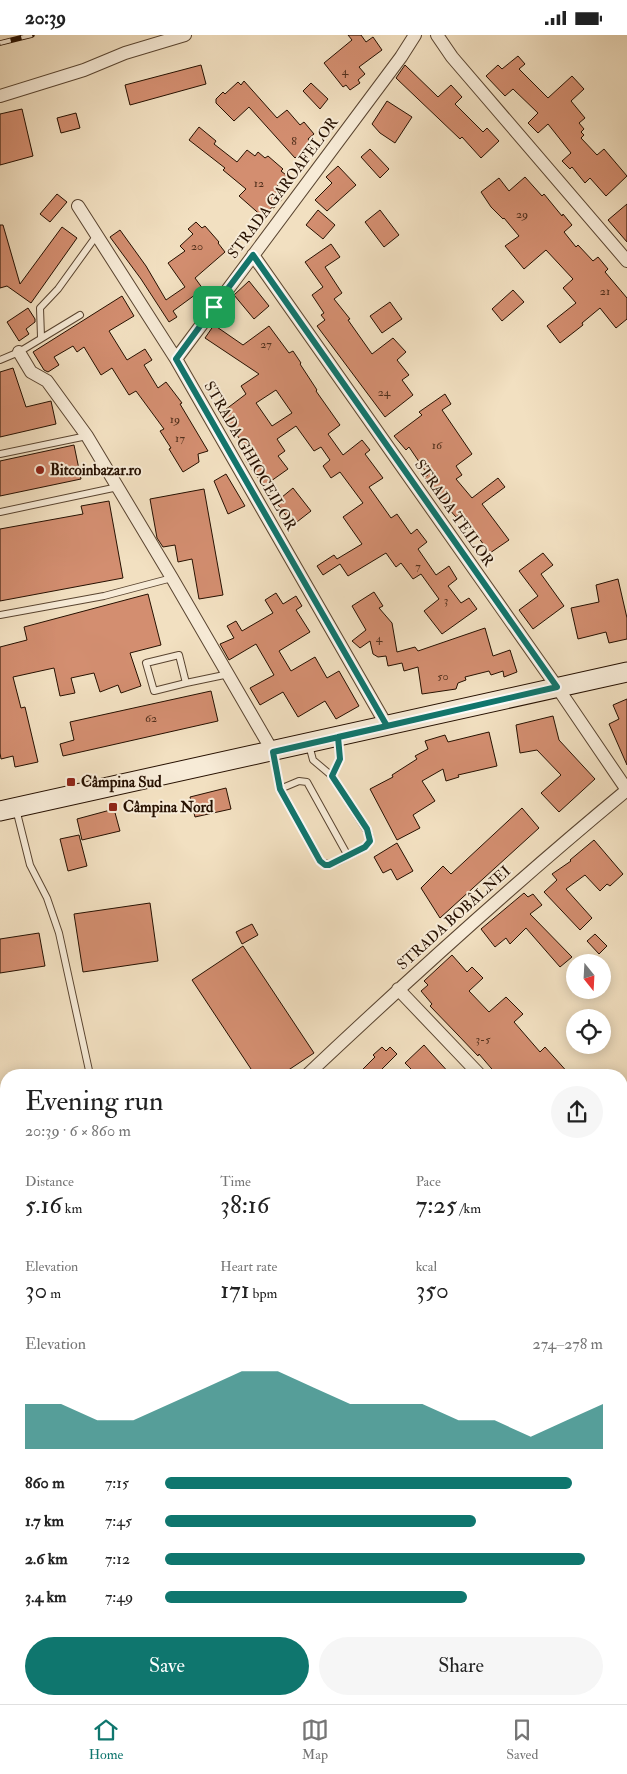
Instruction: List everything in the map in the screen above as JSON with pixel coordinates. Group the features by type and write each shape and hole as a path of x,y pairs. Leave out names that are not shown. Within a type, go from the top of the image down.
{"main road":[{"path":"8,809 273,752 627,672"}],"street":[{"path":"0,96 84,70 125,53 185,35"},
{"name":"STRADA GAROAFELOR","path":"176,359 401,57 415,35"},
{"path":"437,35 452,57 627,261"},
{"name":"STRADA GHIOCEILOR","path":"78,206 176,359 387,726"},
{"name":"STRADA TEILOR","path":"253,255 557,687 627,790"},
{"path":"19,352 31,372 47,381 87,436 273,752"},
{"name":"STRADA BOBÂLNEI","path":"313,1069 398,989 512,887 627,790"},
{"path":"398,989 474,1069"}],"lane":[{"path":"41,337 40,307 58,289 97,235"},
{"path":"0,359 19,352 80,315"},
{"path":"0,454 87,436"},
{"path":"0,512 118,487"},
{"path":"0,615 104,596 172,578"},
{"path":"186,683 179,655 146,663 154,691 228,674"},
{"path":"332,776 340,759 338,737"},
{"path":"273,752 280,789 320,861 325,865 329,865 365,847 370,841 370,837 367,829 332,776 313,760 309,744"},
{"path":"280,789 299,781 307,782 348,857"},
{"path":"8,809 30,865 47,898 59,933 89,1069"}],"building":[{"path":"348,35 361,35 366,42 373,37 382,50 359,67 365,74 358,80 360,83 350,90 346,85 343,87 324,63 352,40"},
{"path":"518,56 525,64 519,69 548,98 572,76 584,89 571,101 585,118 579,123 584,129 581,132 584,135 581,138 597,155 604,149 627,176 606,196 590,178 585,183 572,167 570,169 562,161 571,153 548,124 538,133 528,123 538,113 513,89 505,96 486,76 498,65 502,69"},
{"path":"201,65 206,84 130,105 125,85"},
{"path":"405,65 438,97 451,85 462,97 455,104 483,132 487,128 499,141 481,158 462,137 460,139 396,78"},
{"path":"244,81 277,118 287,110 300,125 304,122 314,134 308,139 311,143 295,158 249,107 234,121 216,103 216,99 223,92 225,94 238,82 241,85"},
{"path":"311,83 328,99 320,109 303,91"},
{"path":"387,101 412,117 395,143 380,133 372,124"},
{"path":"22,109 33,156 0,165 0,114"},
{"path":"76,113 80,128 61,133 57,118"},
{"path":"199,127 216,141 214,144 237,162 247,150 255,156 258,152 265,158 268,156 283,169 281,171 286,175 274,190 283,198 274,208 272,207 264,218 239,196 246,189 223,170 225,168 189,140"},
{"path":"370,149 389,169 380,178 361,157"},
{"path":"338,166 356,185 327,211 315,200 332,183 326,177"},
{"path":"525,177 542,196 544,194 572,225 564,232 576,247 578,245 593,261 598,257 608,269 605,272 627,298 627,319 616,328 600,308 582,323 583,325 560,343 547,326 576,303 563,288 573,279 546,250 524,269 505,246 519,236 504,218 491,207 481,192 499,178 509,191"},
{"path":"57,194 67,202 50,222 40,214"},
{"path":"627,204 627,242 608,220"},
{"path":"318,210 335,225 323,239 306,225"},
{"path":"380,210 399,235 384,247 365,222"},
{"path":"196,222 202,228 205,226 225,252 195,278 203,289 173,311 177,317 169,322 141,279 110,237 120,230 146,266 166,300 185,287 168,263 185,251 180,246 193,234 188,229"},
{"path":"0,225 3,225 20,284 62,227 77,238 31,303 7,286 0,288"},
{"path":"331,244 340,257 325,267 342,293 334,299 350,319 348,320 372,354 393,338 406,352 397,360 409,375 402,380 413,395 385,417 317,326 325,320 321,315 324,313 312,295 323,287 305,262"},
{"path":"249,281 269,306 254,319 234,295"},
{"path":"513,290 524,302 502,321 492,309"},
{"path":"122,296 134,316 109,331 127,360 145,349 152,360 144,365 158,388 166,382 182,403 180,404 208,451 198,454 199,462 183,472 160,431 164,429 136,391 129,395 112,368 101,375 84,347 77,352 73,346 54,357 59,365 48,372 44,370 33,352"},
{"path":"390,302 402,319 382,333 370,316"},
{"path":"28,308 35,322 26,329 29,334 19,341 7,322"},
{"path":"214,325 243,345 269,326 289,353 293,351 316,391 340,425 328,434 343,455 362,440 370,450 365,454 383,478 369,487 391,518 397,514 411,534 417,529 427,542 418,549 436,575 449,566 457,579 448,586 461,603 469,598 477,609 442,634 424,611 439,599 421,574 413,579 401,563 396,567 386,553 348,576 340,564 323,575 317,566 334,555 337,559 362,544 343,517 363,503 340,472 331,478 323,466 330,460 321,447 314,451 296,426 277,439 285,451 278,456 288,469 264,486 246,461 252,456 221,413 246,394 241,386 259,374 205,338","holes":["276,390 292,413 272,426 256,403"]},
{"path":"13,368 26,407 51,401 56,424 0,437 0,372"},
{"path":"445,394 451,404 442,410 472,454 456,466 462,475 456,479 472,498 498,478 505,487 482,504 509,540 490,553 460,513 456,517 437,496 424,477 428,475 409,447 406,450 394,436 422,415 419,412"},
{"name":"Bitcoinbazar.ro","path":"74,445 81,479 0,496 0,461"},
{"path":"226,474 245,506 228,514 214,481"},
{"path":"293,488 311,511 293,525 276,502"},
{"path":"204,489 223,595 199,599 192,559 178,562 175,545 163,547 157,538 150,499"},
{"path":"109,501 123,578 0,601 0,529 83,514 81,506"},
{"path":"543,553 553,565 541,574 564,606 533,629 519,610 538,596 519,571"},
{"path":"618,579 627,618 627,639 609,643 606,632 578,639 571,608 599,602 596,585"},
{"path":"374,592 383,606 379,608 392,623 397,652 415,647 418,651 485,628 493,656 510,650 517,672 504,677 503,671 491,675 489,671 465,677 466,680 458,683 456,689 422,694 418,667 404,671 402,663 388,666 386,656 378,657 373,654 370,641 360,648 352,641 366,630 352,606"},
{"path":"276,593 283,604 296,596 302,606 296,610 310,632 279,651 291,671 315,657 327,678 339,671 359,706 336,719 325,701 298,717 283,692 260,705 250,688 274,675 256,644 229,660 220,644 234,638 227,626 236,621 242,631 273,613 265,600"},
{"path":"148,594 161,645 130,653 141,686 121,693 118,685 100,692 94,673 71,678 75,693 60,696 54,668 13,677 21,708 25,707 38,762 15,767 13,756 1,759 0,647 27,640 24,627"},
{"path":"211,691 218,721 63,756 60,744 74,740 70,722"},
{"path":"627,699 627,765 609,724 619,719 613,705"},
{"path":"553,716 559,740 595,779 559,812 541,793 561,775 537,750 520,753 516,725"},
{"path":"489,732 497,766 458,775 459,777 446,781 443,769 422,781 435,801 413,815 420,828 397,840 370,789 393,777 392,775 417,759 415,756 428,749 425,741 445,735 448,742"},
{"path":"226,788 231,809 195,817 190,797"},
{"path":"522,808 539,828 440,918 421,888 443,866 451,874"},
{"path":"114,809 120,831 82,840 77,819"},
{"path":"79,835 87,866 68,871 60,839"},
{"path":"594,840 623,874 610,886 607,884 600,891 585,875 566,889 592,918 580,930 544,892 557,880 552,874 571,861"},
{"path":"397,843 413,871 397,880 391,869 383,873 374,857"},
{"path":"524,893 528,897 533,894 542,905 530,914 569,954 566,954 566,962 560,967 526,928 510,944 506,938 495,947 481,929"},
{"path":"150,903 158,961 83,972 74,914"},
{"path":"252,924 258,935 242,944 236,932"},
{"path":"39,933 45,966 0,973 0,939"},
{"path":"595,934 607,946 599,954 587,941"},
{"path":"243,946 314,1053 290,1069 251,1069 192,980"},
{"path":"452,955 467,972 472,967 483,978 469,991 489,1012 506,997 523,1014 514,1022 540,1052 545,1047 565,1069 492,1069 430,1006 432,1004 421,991 428,985 424,981"},
{"path":"424,1045 446,1069 411,1069 405,1063"},
{"path":"382,1047 386,1051 390,1047 397,1054 382,1069 363,1069 375,1057 373,1055"}],"railway":[{"path":"0,43 32,35"}],"place":[{"name":"Bitcoinbazar.ro","path":"40,470"},
{"name":"Câmpina Sud","path":"71,782"},
{"name":"Câmpina Nord","path":"113,807"}],"route":[{"path":"214,307 176,359 387,726 338,737 309,744 273,752 280,789 320,861 322,864 329,865 365,847 370,841 367,829 332,776 338,767 340,759 338,737 363,732 557,687 253,255 214,307"}]}
